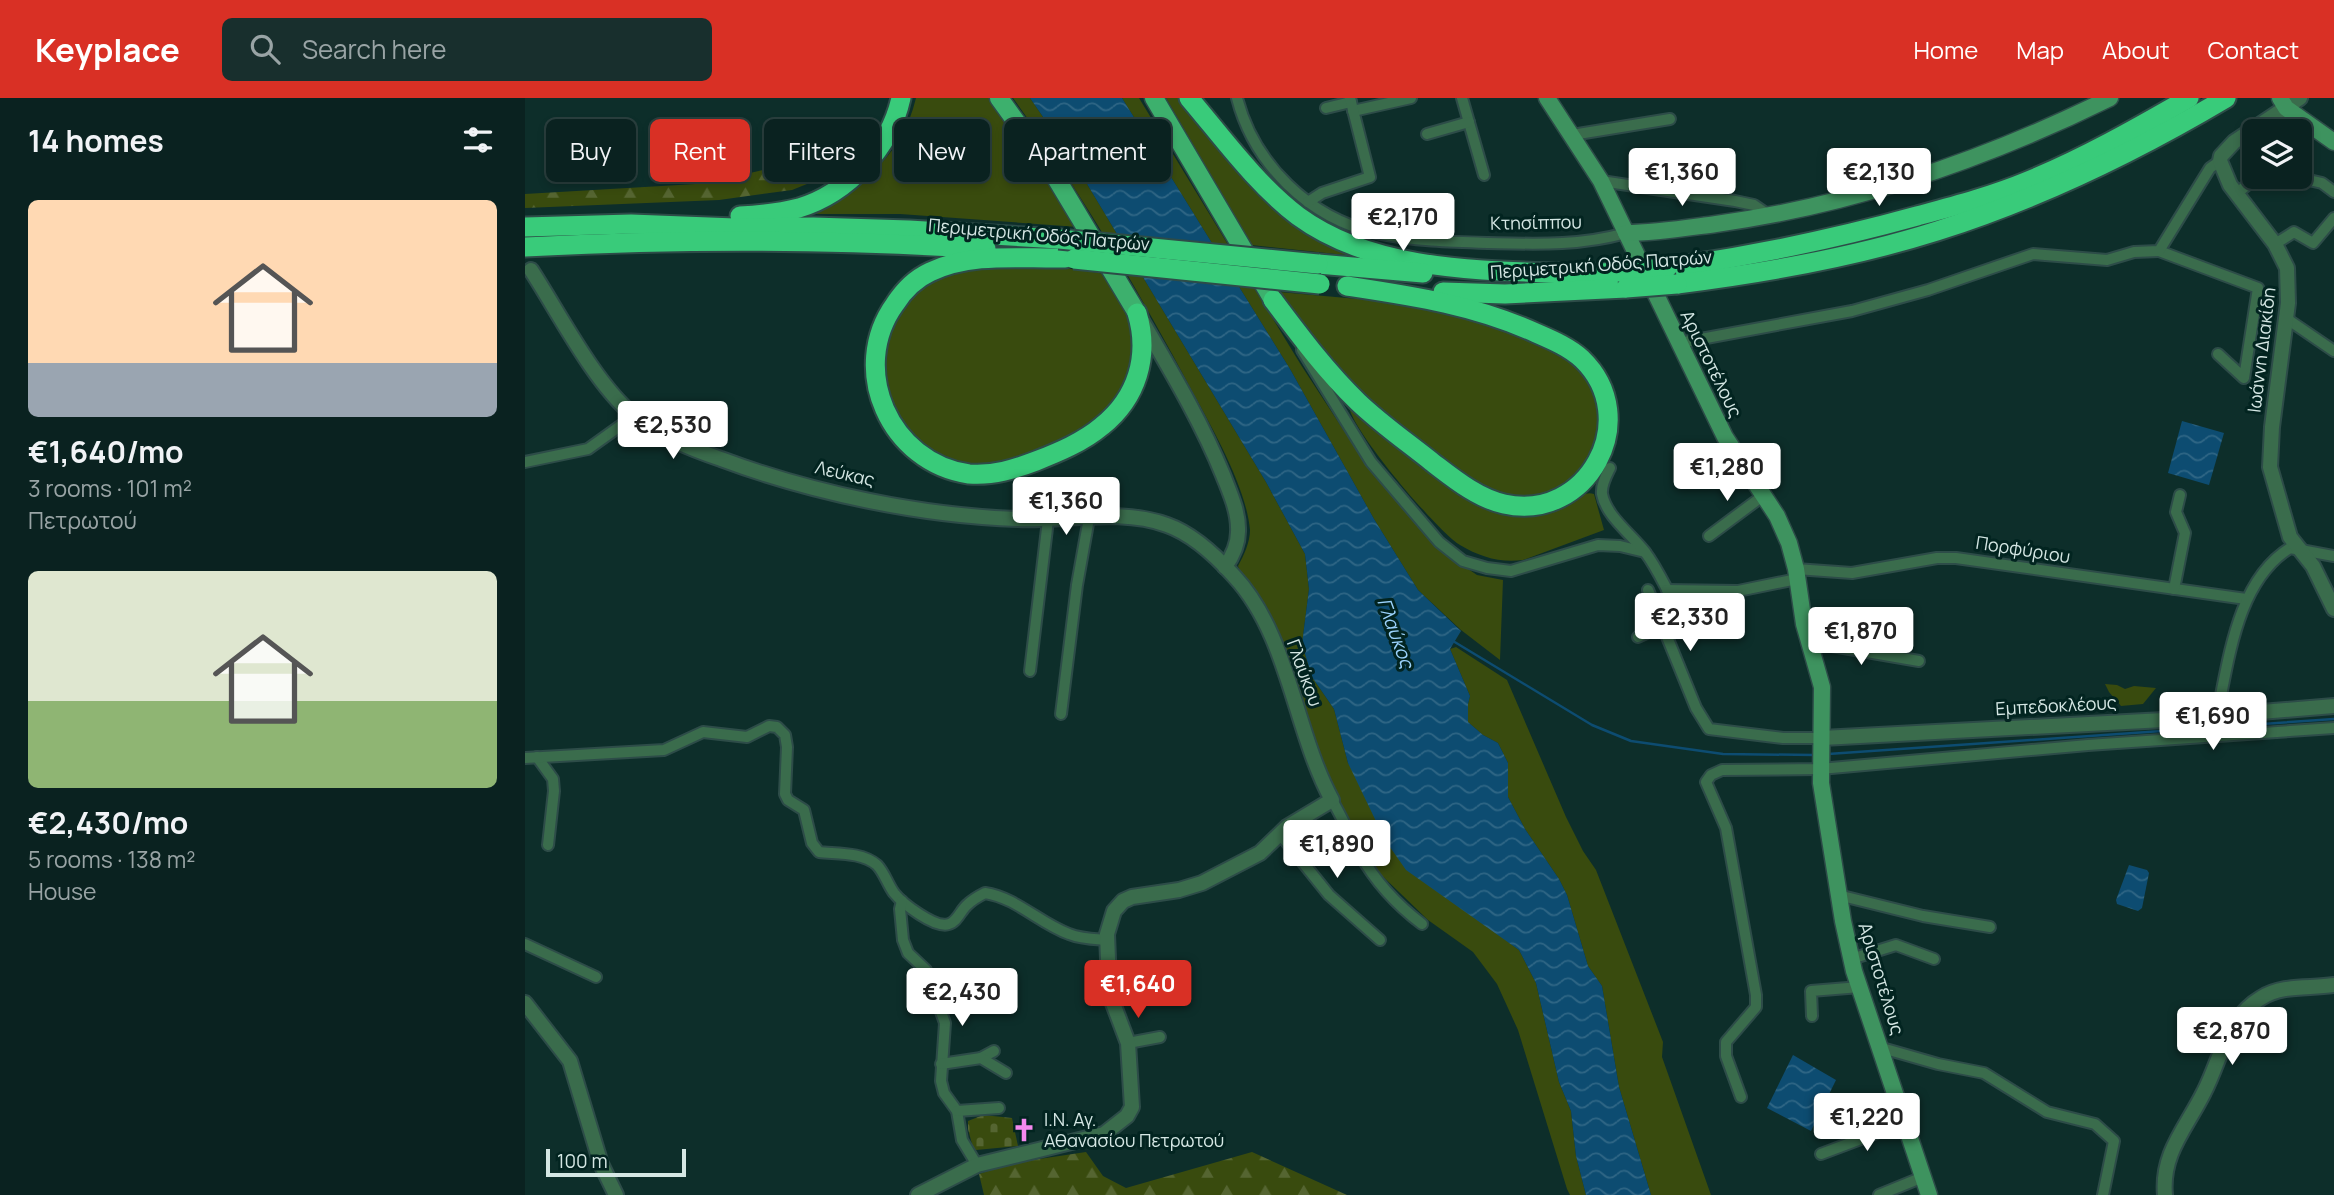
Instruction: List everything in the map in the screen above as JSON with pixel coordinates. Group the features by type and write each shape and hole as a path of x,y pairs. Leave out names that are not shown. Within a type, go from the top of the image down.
{"highway":[{"path":"631,224 766,214 811,203 835,191 866,163 888,134 901,98"},
{"path":"1189,98 1280,200 1307,222 1334,238 1366,250 1472,269 1582,274"},
{"name":"Περιμετρική Οδός Πατρών","path":"1672,276 1734,258 1847,236 1991,195 2030,180 2139,127 2189,98"},
{"name":"Περιμετρική Οδός Πατρών","path":"525,247 742,241 877,243 1015,251 1320,284 1493,294 1672,276 1755,274 1824,260 1937,231 1999,209 2080,175 2226,98"},
{"name":"Περιμετρική Οδός Πατρών","path":"525,228 631,224 909,230 1059,239 1407,272 1465,275 1582,274 1621,280"},
{"path":"1069,258 970,259 928,272 901,294 888,313 878,337 874,372 890,419 903,439 923,457 947,469 971,474 997,473 1046,457 1097,430 1111,419 1128,398 1137,381 1143,339 1137,313"},
{"path":"1273,300 1329,372 1359,403 1458,482 1479,495 1503,504 1525,507 1563,496 1589,474 1604,449 1609,416 1601,384 1577,355 1553,341 1488,313 1447,302 1347,286"}],"main road":[{"path":"999,98 1053,173 1137,313"},
{"path":"1154,98 1273,300"},
{"name":"Αριστοτέλους","path":"1547,98 1601,181 1725,437 1784,530 1822,692 1821,766 1838,895 1851,959 1929,1195"},
{"name":"Κτησίππου","path":"1626,233 1663,231 1770,216 1869,192 1973,158 2110,98"},
{"path":"2283,103 2334,142"}],"street":[{"name":"Κτησίππου","path":"1237,98 1242,118 1252,139 1270,165 1291,188 1308,202 1362,229 1419,240 1559,244 1626,233"},
{"path":"1326,108 1411,98"},
{"path":"1462,98 1484,175"},
{"path":"2274,119 2283,103 2301,98"},
{"path":"1308,202 1322,193 1370,177 1351,104"},
{"path":"1572,135 1669,119"},
{"path":"1427,134 1469,122"},
{"path":"2159,251 2211,167 2220,162 2221,156 2234,142 2242,138"},
{"name":"Ιωάννη Διακίδη","path":"2220,162 2236,194 2275,244 2289,276 2287,319 2270,459 2287,530 2293,542 2313,566 2334,608"},
{"path":"1601,181 1735,201 1754,205 1770,216"},
{"path":"2312,181 2322,183 2334,192"},
{"path":"2236,194 2242,189"},
{"path":"2275,244 2294,232 2313,243 2334,218"},
{"path":"1679,342 1852,311 1939,287 2035,254 2115,260 2134,252 2159,251 2257,288 2244,378 2218,354"},
{"name":"Λεύκας","path":"531,270 613,396 634,416 679,444 783,480 928,512 1048,520 1129,518 1168,525 1199,543 1225,567"},
{"path":"1273,300 1352,435 1371,462 1439,542 1463,561 1511,571 1598,545 1620,546 1645,552"},
{"path":"1137,313 1196,417 1232,498 1238,524 1238,539 1232,557 1225,567"},
{"path":"2287,319 2334,351"},
{"path":"525,462 587,449 634,416"},
{"path":"1610,468 1602,493 1614,516 1645,552"},
{"path":"1709,536 1764,495"},
{"path":"2174,589 2185,533 2176,512 2180,495"},
{"path":"1061,714 1089,518"},
{"path":"1030,671 1048,520"},
{"path":"2217,715 2234,639 2246,599 2257,581 2284,551 2293,547 2334,556"},
{"name":"Πορφύριου","path":"1645,552 1669,592 1738,591 1796,574 1852,573 1937,558 1956,558 2246,599"},
{"name":"Γλαύκου","path":"1225,567 1236,578 1266,626 1286,674 1316,765 1332,800"},
{"path":"1648,590 1696,708 1709,729 1822,741"},
{"path":"1638,637 1662,626"},
{"path":"1809,642 1919,661"},
{"name":"Εμπεδοκλέους","path":"1822,741 2334,706"},
{"path":"531,757 664,750 703,732 747,737 769,726 777,727 785,735 787,747 785,794 788,800 804,810 812,844 819,852 859,856 877,866 902,901 925,918 940,924 949,925 965,906 985,893 1002,896 1051,926 1070,934 1087,939 1107,940"},
{"path":"1741,1097 1726,1056 1726,1042 1756,1007 1756,995 1725,828 1719,808 1707,786 1711,775 1722,770 1821,766 2334,728"},
{"path":"531,757 553,779 548,845"},
{"path":"918,1195 977,1165 1104,1135 1127,1116 1132,1107 1128,1043 1111,998 1107,940 1111,916 1123,901 1140,895 1196,886 1255,856 1291,823 1332,800 1360,854 1376,877 1399,905 1422,924"},
{"path":"1280,834 1329,895 1380,940"},
{"path":"1838,895 1910,913 1990,927"},
{"path":"902,901 900,909 903,940 908,953 926,970 946,1023 941,1064 944,1093 957,1111 961,1140 977,1165"},
{"path":"525,944 596,977"},
{"path":"1851,959 1896,945 1934,959"},
{"path":"2165,1195 2167,1165 2176,1137 2205,1092 2220,1050 2237,1021 2257,1000 2270,993 2293,988 2334,985"},
{"path":"1812,1016 1811,990 1860,987"},
{"path":"525,1003 570,1061 601,1164 616,1195"},
{"path":"1128,1043 1160,1037"},
{"path":"1882,1048 1938,1064 1985,1073 2047,1112 2095,1124 2114,1141 2103,1195"},
{"path":"941,1064 981,1058 994,1051"},
{"path":"981,1058 1006,1073"},
{"path":"957,1111 999,1108"},
{"path":"1821,1154 1906,1122"},
{"path":"1879,1195 1923,1177"}],"green space":[{"path":"916,98 991,98 1007,119 1004,119 1004,182 1049,182 1078,227 900,214 806,214 860,182 880,182 880,165 894,147 894,182 990,182 990,119 909,119"},
{"path":"1013,98 1030,98 1044,119 1027,119"},
{"path":"1122,98 1139,98 1152,119 1135,119"},
{"path":"1166,98 1178,98 1230,158 1373,258 1251,245"},
{"path":"1171,151 1301,365 1385,488 1439,549 1477,575 1503,580 1500,660 1461,630 1418,590 1374,519 1290,369 1171,177"},
{"path":"764,170 764,182 812,182 792,190 719,200 525,208 525,194 750,182 750,173"},
{"path":"1070,182 1086,182 1266,482 1305,554 1309,589 1302,644 1312,677 1334,709 1348,763 1477,918 1519,950 1536,983 1559,1082 1571,1111 1576,1156 1586,1195 1570,1195 1567,1189 1518,1030 1497,984 1473,952 1428,920 1371,865 1336,800 1267,607 1241,574 1238,566 1250,530 1235,476 1209,421 1107,240"},
{"path":"978,266 1058,267 1106,274 1128,317 1134,361 1128,379 1113,406 1085,427 1028,455 1008,462 974,466 960,464 935,453 923,445 904,425 892,400 884,357 892,326 909,300 932,282"},
{"path":"1279,292 1449,307 1549,345 1584,372 1595,390 1601,431 1583,471 1559,489 1525,499 1504,496 1484,488 1361,395 1335,370"},
{"path":"1349,406 1447,483 1563,506 1582,495 1594,494 1604,530 1523,560 1498,560 1468,549 1449,536 1397,480 1364,436"},
{"path":"1456,647 1507,680 1566,817 1596,870 1663,1042 1662,1057 1711,1195 1651,1195 1619,1087 1602,986 1588,966 1567,895 1508,797 1508,763 1498,743 1468,722 1470,696 1450,649"},
{"path":"2105,684 2125,689 2134,686 2156,688 2143,704 2121,706"},
{"path":"983,1115 1012,1118 1018,1146 976,1150 973,1148 968,1121"},
{"path":"1086,1152 1103,1176 1126,1188 1252,1152 1347,1195 984,1195 979,1174 1012,1163"}],"water":[{"path":"1030,98 1122,98 1135,119 1044,119"},
{"name":"Γλαύκος","path":"1171,177 1290,369 1374,519 1418,590 1461,631 1450,649 1470,696 1468,722 1498,743 1508,763 1508,797 1567,895 1588,966 1602,986 1619,1087 1651,1195 1586,1195 1576,1156 1571,1111 1559,1082 1536,983 1519,950 1406,870 1385,840 1348,763 1334,709 1312,677 1302,644 1309,589 1305,554 1266,482 1086,182 1171,182"},
{"path":"2182,421 2224,433 2209,485 2168,473"},
{"path":"2129,865 2149,873 2142,908 2138,911 2117,904 2116,900"},
{"path":"1793,1055 1836,1080 1811,1131 1767,1108"}],"waterway":[{"path":"1453,641 1592,725 1631,741 1723,754 1814,755"},
{"path":"1828,754 2334,719"}],"place":[{"name":"Ι.Ν. Αγ. Αθανασίου Πετρωτού","path":"1024,1130"}]}
